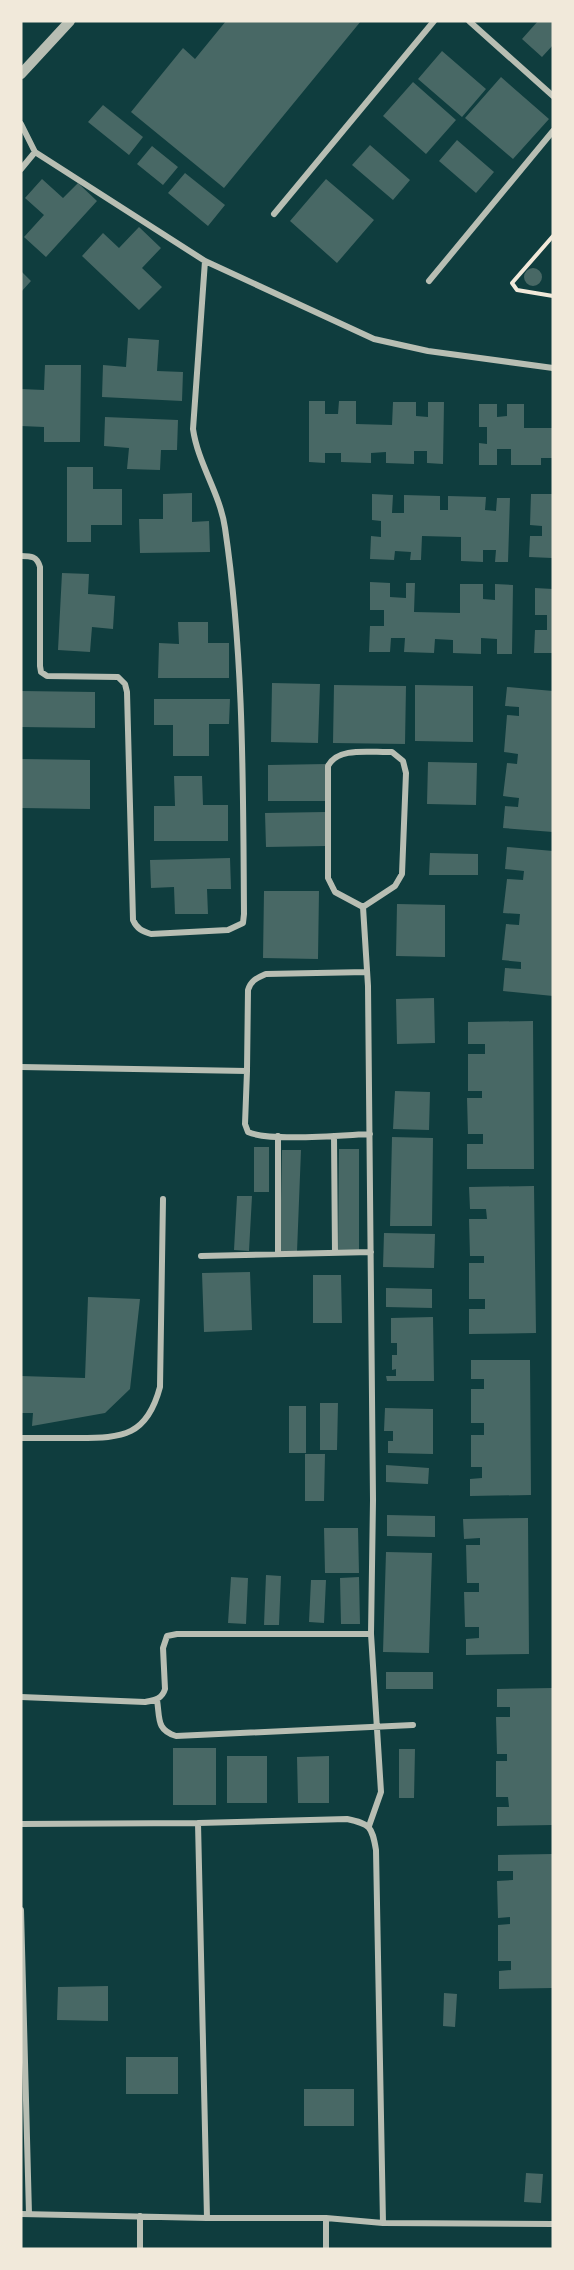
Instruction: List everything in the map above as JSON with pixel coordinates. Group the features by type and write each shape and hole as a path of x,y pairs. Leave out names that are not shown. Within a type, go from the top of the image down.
{"street":[{"path":"21,74 70,21"},
{"path":"274,214 434,21"},
{"path":"469,21 553,96"},
{"path":"21,124 35,152 205,261 374,339 428,351 553,368"},
{"path":"429,281 553,131"},
{"path":"21,169 35,152"},
{"path":"21,556 33,556 38,560 40,567 41,672 47,676 118,677 125,684 133,920 136,926 141,931 151,934 228,930 237,927 243,923 244,914 243,774 236,610 223,515 195,443 193,429 205,261"},
{"path":"392,752 403,761 406,773 402,874 395,886 363,907 335,892 328,878 328,766 339,754 392,752"},
{"path":"363,907 367,972 370,1134 373,1500 371,1634 381,1792 369,1826"},
{"path":"367,972 266,974 250,983 245,1124 248,1132 255,1135 370,1134"},
{"path":"21,1067 247,1071"},
{"path":"278,1136 278,1253"},
{"path":"334,1136 336,1253"},
{"path":"21,1437 111,1438 132,1431 145,1420 155,1404 160,1387 163,1199"},
{"path":"201,1256 371,1252"},
{"path":"21,1697 145,1702 157,1700 163,1695 165,1689 163,1648 167,1636 177,1634 371,1634"},
{"path":"157,1700 161,1727 166,1733 176,1736 413,1725"},
{"path":"21,1824 347,1819 369,1826 373,1833 376,1850 383,2223"},
{"path":"198,1823 207,2218"},
{"path":"21,1910 29,2214"},
{"path":"21,2214 326,2218 383,2223 553,2224"},
{"path":"140,2216 140,2249"},
{"path":"326,2218 326,2249"}],"path":[{"path":"553,236 512,283 517,290 553,296"}],"building":[{"path":"226,21 361,21 224,188 131,112 183,48 195,59"},
{"path":"538,21 553,21 553,45 542,57 522,39"},
{"path":"442,51 486,89 462,117 418,79"},
{"path":"501,77 549,119 513,159 465,118"},
{"path":"413,82 456,120 426,154 383,116"},
{"path":"103,105 143,137 129,155 88,122"},
{"path":"457,140 494,172 476,193 439,161"},
{"path":"370,145 410,180 393,200 352,165"},
{"path":"152,146 178,167 163,185 137,164"},
{"path":"185,173 225,205 208,226 168,193"},
{"path":"42,179 63,198 78,183 97,201 46,257 24,237 44,215 25,198"},
{"path":"326,179 374,220 337,263 290,221"},
{"path":"139,227 161,248 142,268 162,287 139,310 82,256 103,233 119,248"},
{"path":"533,268 539,271 542,277 539,283 533,286 527,283 524,277 527,271"},
{"path":"21,271 31,281 21,292"},
{"path":"128,338 159,340 157,371 183,372 182,401 102,397 103,365 126,367"},
{"path":"45,365 81,365 80,442 44,442 44,427 21,426 21,389 44,390"},
{"path":"309,401 325,401 325,414 338,414 339,401 356,401 356,424 392,425 393,402 416,402 416,416 428,417 428,402 444,402 443,464 427,463 427,451 414,451 414,464 386,463 386,452 371,453 371,463 341,462 341,453 325,453 325,463 309,462"},
{"path":"479,404 497,404 497,417 507,416 507,404 524,404 524,428 553,428 553,458 541,458 541,465 511,465 511,449 497,449 497,465 479,465 479,443 487,444 487,427 479,427"},
{"path":"105,417 178,420 177,450 161,450 160,470 127,469 129,448 104,446"},
{"path":"67,467 93,467 93,489 122,489 122,525 91,525 91,542 67,542"},
{"path":"192,493 192,522 209,521 210,552 140,553 139,519 163,519 163,494"},
{"path":"372,494 393,495 392,513 404,513 404,495 440,496 440,510 448,510 448,496 486,497 485,510 496,511 497,498 510,498 508,562 495,562 496,550 483,550 483,562 461,561 461,537 422,536 421,560 410,560 411,552 395,551 394,560 370,559 371,536 381,537 381,521 372,520"},
{"path":"531,494 553,494 552,558 529,557 530,536 542,536 542,526 530,525"},
{"path":"62,573 89,574 88,594 115,596 113,629 92,627 90,652 58,650"},
{"path":"370,582 390,583 390,597 406,598 406,583 415,583 414,612 460,613 460,584 483,584 483,599 495,600 495,584 513,585 512,654 497,654 497,639 481,638 481,654 453,653 453,640 435,639 434,653 404,652 405,638 391,638 390,652 369,652 370,626 384,626 384,610 370,610"},
{"path":"535,588 553,589 553,653 534,653 535,630 547,630 547,615 535,615"},
{"path":"178,622 208,622 208,643 229,643 229,678 158,678 159,643 179,644"},
{"path":"272,683 320,684 318,743 271,742"},
{"path":"334,685 406,686 405,744 333,743"},
{"path":"415,685 473,686 473,742 415,741"},
{"path":"507,687 553,691 553,832 503,828 505,806 518,807 519,798 503,796 507,763 517,764 518,754 504,752 507,715 519,716 519,707 505,706"},
{"path":"21,691 95,692 95,728 21,727"},
{"path":"154,699 230,699 229,724 209,724 209,756 173,756 173,725 154,725"},
{"path":"22,759 90,760 90,809 22,808"},
{"path":"428,762 477,763 476,805 427,804"},
{"path":"327,764 327,801 268,801 268,765"},
{"path":"174,776 202,776 203,805 228,805 228,841 154,841 154,806 175,806"},
{"path":"325,812 326,846 266,847 265,813"},
{"path":"507,847 553,851 553,996 503,991 505,968 521,969 521,962 502,960 506,924 519,925 520,914 503,913 507,879 523,880 524,871 505,869"},
{"path":"430,853 478,854 478,875 429,875"},
{"path":"230,858 231,889 207,889 208,914 175,914 174,887 151,888 150,860"},
{"path":"264,891 319,891 318,959 263,958"},
{"path":"397,904 445,905 445,957 396,956"},
{"path":"434,998 435,1043 397,1044 396,999"},
{"path":"533,1021 534,1169 467,1169 467,1144 483,1144 483,1134 468,1134 467,1098 482,1098 482,1091 468,1091 468,1054 485,1054 485,1044 468,1044 468,1022"},
{"path":"395,1091 430,1092 429,1130 393,1129"},
{"path":"392,1137 433,1138 432,1226 390,1226"},
{"path":"254,1147 269,1147 269,1192 254,1192"},
{"path":"339,1149 359,1149 359,1250 338,1250"},
{"path":"282,1150 301,1150 297,1252 280,1252"},
{"path":"534,1186 536,1333 469,1334 469,1309 485,1309 485,1299 469,1299 469,1263 484,1263 484,1256 470,1256 469,1219 487,1219 486,1209 470,1209 469,1187"},
{"path":"237,1196 252,1196 249,1251 234,1250"},
{"path":"384,1233 435,1234 434,1268 383,1267"},
{"path":"250,1272 252,1330 204,1332 202,1273"},
{"path":"313,1275 341,1275 342,1323 313,1323"},
{"path":"386,1288 432,1289 432,1308 386,1307"},
{"path":"88,1297 140,1299 130,1389 105,1413 32,1426 33,1413 21,1413 21,1376 85,1378"},
{"path":"433,1317 434,1381 387,1381 386,1376 396,1376 396,1369 392,1370 392,1355 397,1355 397,1343 391,1343 391,1318"},
{"path":"471,1360 530,1360 531,1495 470,1496 470,1479 482,1478 482,1467 471,1467 471,1435 484,1435 484,1423 471,1423 471,1389 484,1389 484,1379 471,1379"},
{"path":"320,1403 338,1403 337,1450 320,1450"},
{"path":"289,1406 306,1406 306,1453 289,1453"},
{"path":"385,1408 433,1409 433,1454 388,1453 388,1441 393,1441 393,1431 384,1431"},
{"path":"305,1454 325,1454 324,1501 305,1501"},
{"path":"386,1465 429,1468 428,1484 386,1482"},
{"path":"387,1515 435,1516 435,1537 387,1536"},
{"path":"528,1518 529,1654 466,1655 466,1639 479,1638 479,1627 465,1627 464,1592 479,1592 479,1583 467,1583 466,1545 480,1545 480,1538 464,1539 463,1519"},
{"path":"324,1528 358,1528 359,1573 325,1573"},
{"path":"386,1552 432,1553 429,1653 383,1652"},
{"path":"266,1575 281,1576 279,1625 264,1625"},
{"path":"231,1577 248,1578 246,1624 228,1623"},
{"path":"359,1577 360,1624 341,1624 340,1578"},
{"path":"311,1580 326,1580 324,1623 309,1622"},
{"path":"386,1672 433,1672 433,1689 386,1689"},
{"path":"553,1688 553,1825 497,1826 497,1807 509,1807 508,1797 496,1797 496,1761 507,1761 507,1754 497,1754 496,1717 510,1717 510,1707 497,1707 497,1689"},
{"path":"173,1748 216,1748 216,1805 173,1805"},
{"path":"399,1749 415,1749 414,1798 399,1798"},
{"path":"227,1756 267,1756 267,1803 227,1803"},
{"path":"329,1756 329,1803 298,1803 297,1757"},
{"path":"553,1854 553,1988 499,1989 499,1971 511,1970 511,1961 498,1961 498,1925 510,1924 510,1917 498,1918 497,1881 513,1880 513,1871 498,1871 498,1855"},
{"path":"108,1986 108,2021 57,2020 58,1987"},
{"path":"444,1993 457,1994 455,2027 443,2026"},
{"path":"126,2057 178,2057 178,2094 126,2094"},
{"path":"304,2089 354,2089 354,2126 304,2126"},
{"path":"526,2173 543,2174 541,2203 524,2202"}]}
